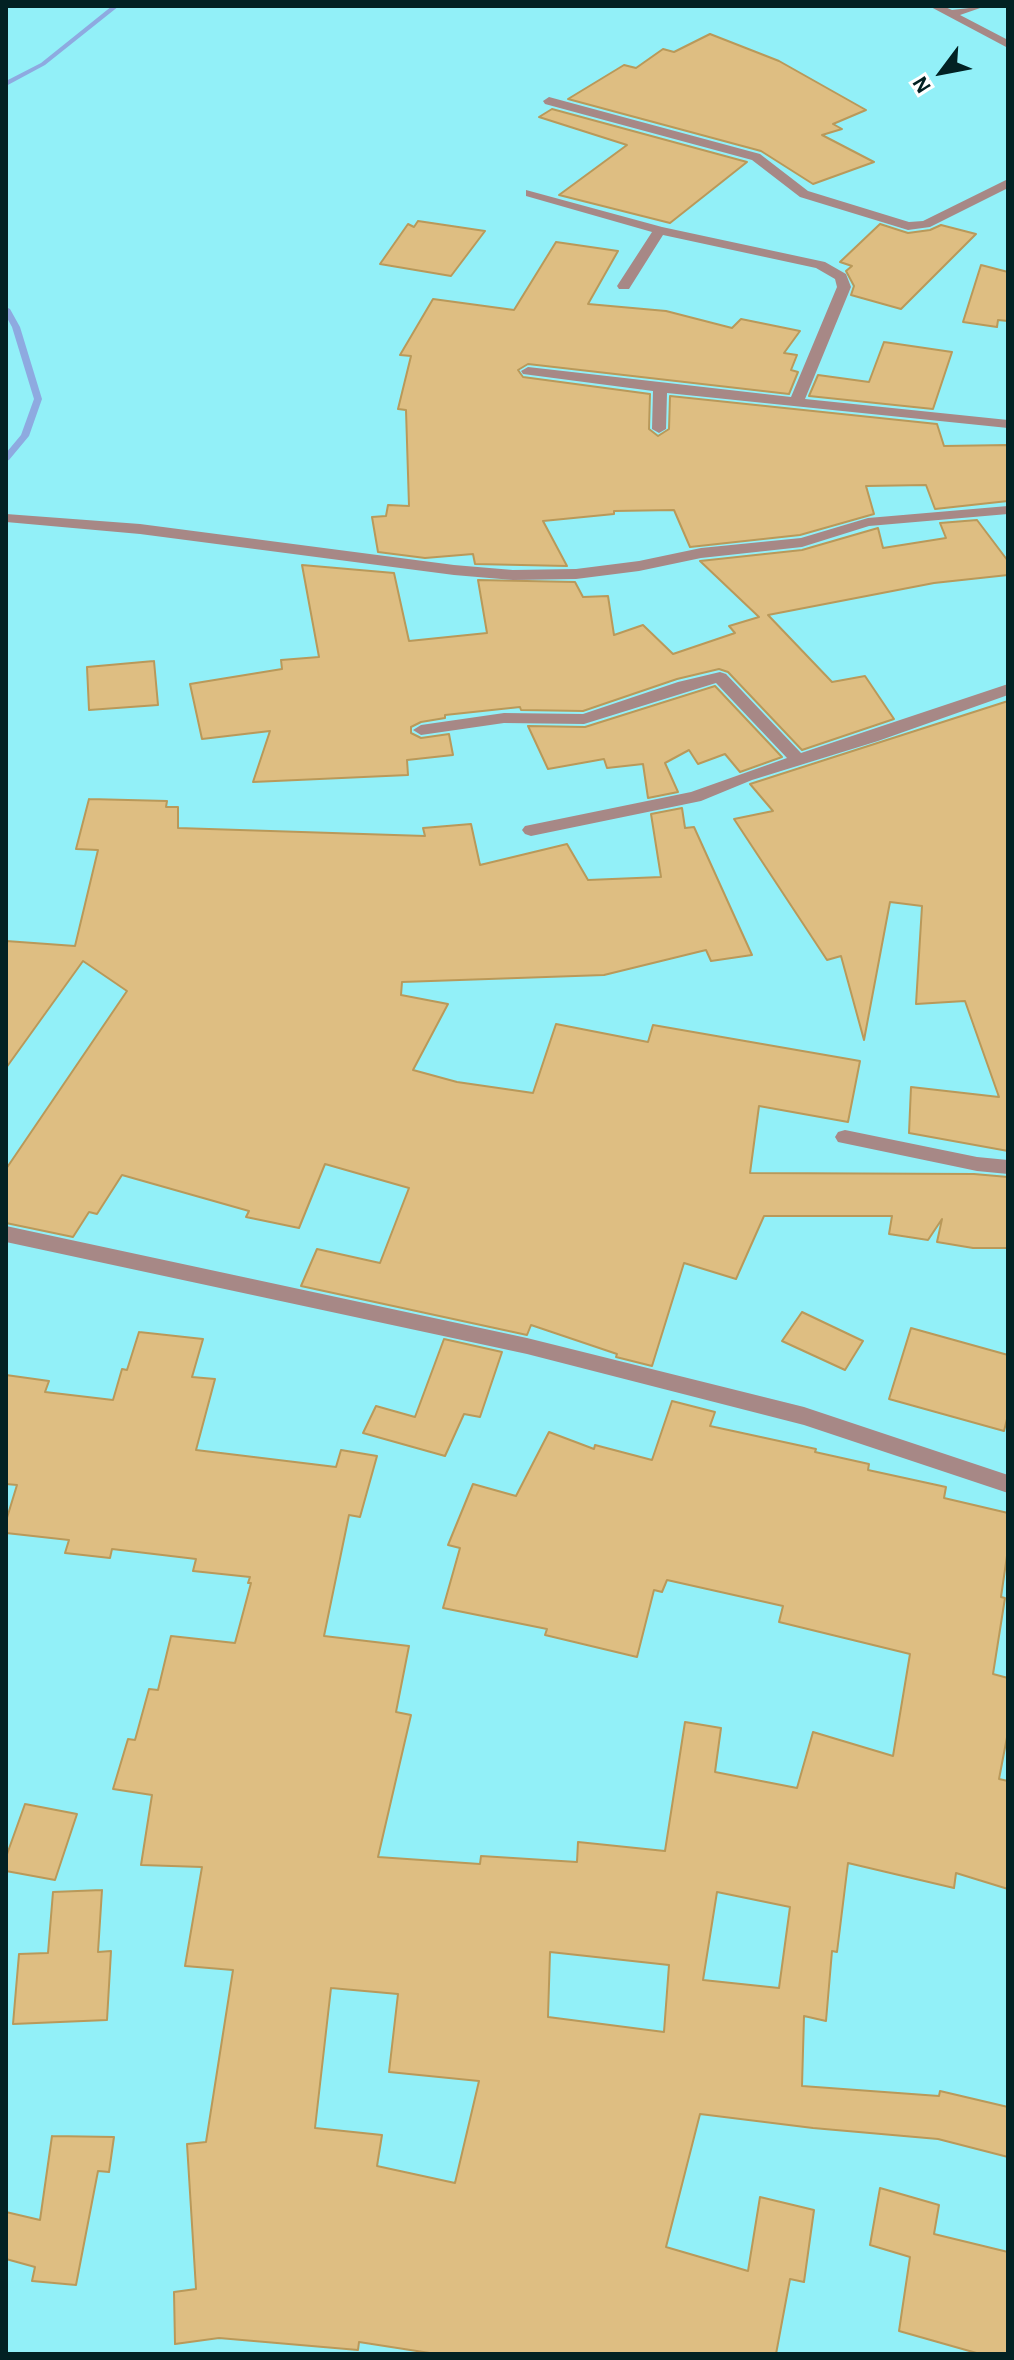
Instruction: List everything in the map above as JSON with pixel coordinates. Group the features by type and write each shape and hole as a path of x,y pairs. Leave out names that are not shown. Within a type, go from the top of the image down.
{"street":[{"path":"935,6 1007,44"},
{"path":"951,14 980,6"},
{"path":"549,101 756,157 767,162 804,194 908,226 926,224 1008,183"},
{"path":"530,193 660,230 820,265 841,277 844,287 797,400"},
{"path":"624,286 660,230"},
{"path":"528,371 660,388 1008,424"},
{"path":"659,429 660,388"},
{"path":"6,518 140,529 513,575 576,574 639,566 701,553 802,542 868,522 1008,510"},
{"path":"421,730 504,718 584,719 684,685 720,677 799,761"},
{"path":"531,830 695,797 746,776 799,761 1008,689"},
{"path":"845,1137 977,1164 1008,1167"},
{"path":"6,1234 527,1346 804,1416 1008,1484"}],"building":[{"path":"710,34 779,61 866,110 833,124 842,129 822,135 874,162 813,184 761,151 568,99 624,65 636,68 663,49 674,52"},
{"path":"552,109 747,162 670,223 559,195 627,145 539,117"},
{"path":"418,221 485,231 451,276 380,264 408,224 414,227"},
{"path":"880,224 908,233 941,225 976,234 901,309 851,295 854,286 846,271 852,266 840,262"},
{"path":"556,242 618,251 588,304 666,311 732,328 741,319 800,331 784,353 797,355 791,370 798,372 789,394 528,364 518,370 523,377 650,394 649,429 658,436 669,429 670,396 937,424 944,446 1008,445 1008,501 935,509 926,485 866,486 874,514 800,535 690,547 674,510 614,511 614,514 543,521 567,566 475,564 473,554 425,558 378,552 372,517 386,516 388,505 409,506 406,410 398,409 411,356 400,355 433,299 514,310"},
{"path":"981,265 1008,272 1008,321 998,320 997,327 963,322"},
{"path":"884,342 952,352 933,409 809,396 818,375 869,382"},
{"path":"977,520 1008,561 1008,575 934,583 768,615 832,682 865,676 894,719 802,750 728,672 719,669 677,679 583,711 521,710 520,707 445,715 445,718 421,722 411,727 411,733 421,738 449,734 453,755 407,760 408,775 253,782 270,731 202,739 190,684 282,669 281,660 319,657 302,565 394,573 409,641 487,633 478,580 575,582 583,597 608,596 614,635 643,625 673,654 735,633 729,626 759,617 700,561 802,550 878,528 883,548 946,538 940,523"},
{"path":"154,661 158,705 89,710 87,667"},
{"path":"715,686 782,757 740,772 725,754 698,764 689,750 665,763 678,792 648,798 643,764 607,768 604,759 548,769 528,726 585,727"},
{"path":"1008,701 1008,1151 909,1133 911,1087 999,1097 965,1001 916,1004 922,906 890,902 864,1040 841,956 827,960 734,819 773,811 750,784"},
{"path":"89,799 167,801 166,807 178,807 178,828 425,836 423,828 471,824 480,865 567,844 588,880 661,877 651,814 682,808 685,828 694,827 752,955 711,961 706,950 604,975 402,982 401,995 448,1004 413,1070 457,1082 533,1093 556,1024 648,1042 653,1025 860,1061 848,1122 759,1106 750,1173 974,1174 1008,1177 1008,1248 973,1248 937,1242 942,1219 928,1240 889,1234 892,1216 764,1216 736,1279 684,1263 652,1366 616,1357 617,1354 531,1325 527,1335 301,1286 317,1249 380,1263 409,1188 325,1164 299,1228 246,1217 249,1211 122,1175 97,1214 89,1212 73,1237 6,1223 6,1169 127,991 83,961 6,1068 6,941 75,946 98,850 76,849"},
{"path":"802,1312 863,1341 845,1370 782,1341"},
{"path":"911,1328 1008,1355 1008,1415 1004,1431 889,1399"},
{"path":"139,1332 203,1339 192,1377 215,1379 196,1450 336,1467 341,1450 377,1456 360,1517 349,1515 324,1636 409,1646 396,1712 411,1715 378,1857 480,1864 481,1856 577,1862 578,1842 665,1851 685,1722 721,1728 715,1772 797,1788 813,1732 893,1756 910,1654 779,1622 783,1606 667,1580 662,1592 654,1590 637,1657 545,1635 547,1629 443,1608 460,1548 448,1545 473,1484 516,1496 549,1432 594,1449 595,1445 652,1460 672,1401 715,1412 710,1426 869,1464 868,1470 946,1487 944,1498 1008,1513 1008,1549 1001,1597 1005,1598 993,1674 1008,1678 1008,1732 999,1779 1008,1781 1008,1889 956,1873 954,1888 848,1863 837,1952 832,1951 826,2021 804,2016 802,2086 939,2096 940,2091 1008,2107 1008,2157 938,2139 700,2114 666,2247 748,2271 760,2197 814,2210 804,2282 790,2279 776,2354 436,2354 359,2342 358,2350 219,2338 175,2344 174,2292 196,2289 187,2144 206,2142 233,1970 185,1966 202,1867 141,1865 152,1795 113,1789 128,1739 135,1740 149,1689 158,1690 171,1636 235,1643 250,1577 193,1571 196,1559 112,1549 110,1558 65,1553 69,1540 6,1533 6,1521 17,1485 6,1484 6,1375 49,1381 45,1392 113,1400 122,1369 127,1370","holes":["717,1892 790,1907 779,1988 703,1980","550,1952 669,1965 664,2032 548,2017","331,1988 398,1994 389,2072 479,2081 455,2183 377,2166 382,2135 315,2128"]},
{"path":"444,1339 502,1352 480,1417 464,1414 445,1456 363,1433 376,1406 415,1417"},
{"path":"25,1804 77,1814 55,1880 6,1871 6,1857"},
{"path":"102,1890 98,1952 111,1951 107,2020 13,2024 19,1954 48,1953 53,1892"},
{"path":"52,2136 114,2137 109,2172 98,2171 76,2285 32,2281 35,2267 6,2259 6,2212 40,2220"},
{"path":"880,2188 939,2205 934,2234 1008,2252 1008,2354 980,2354 899,2331 910,2257 870,2245"}],"waterway":[{"path":"6,84 43,64 116,6"},
{"path":"6,309 16,327 38,399 25,436 6,458"}]}
